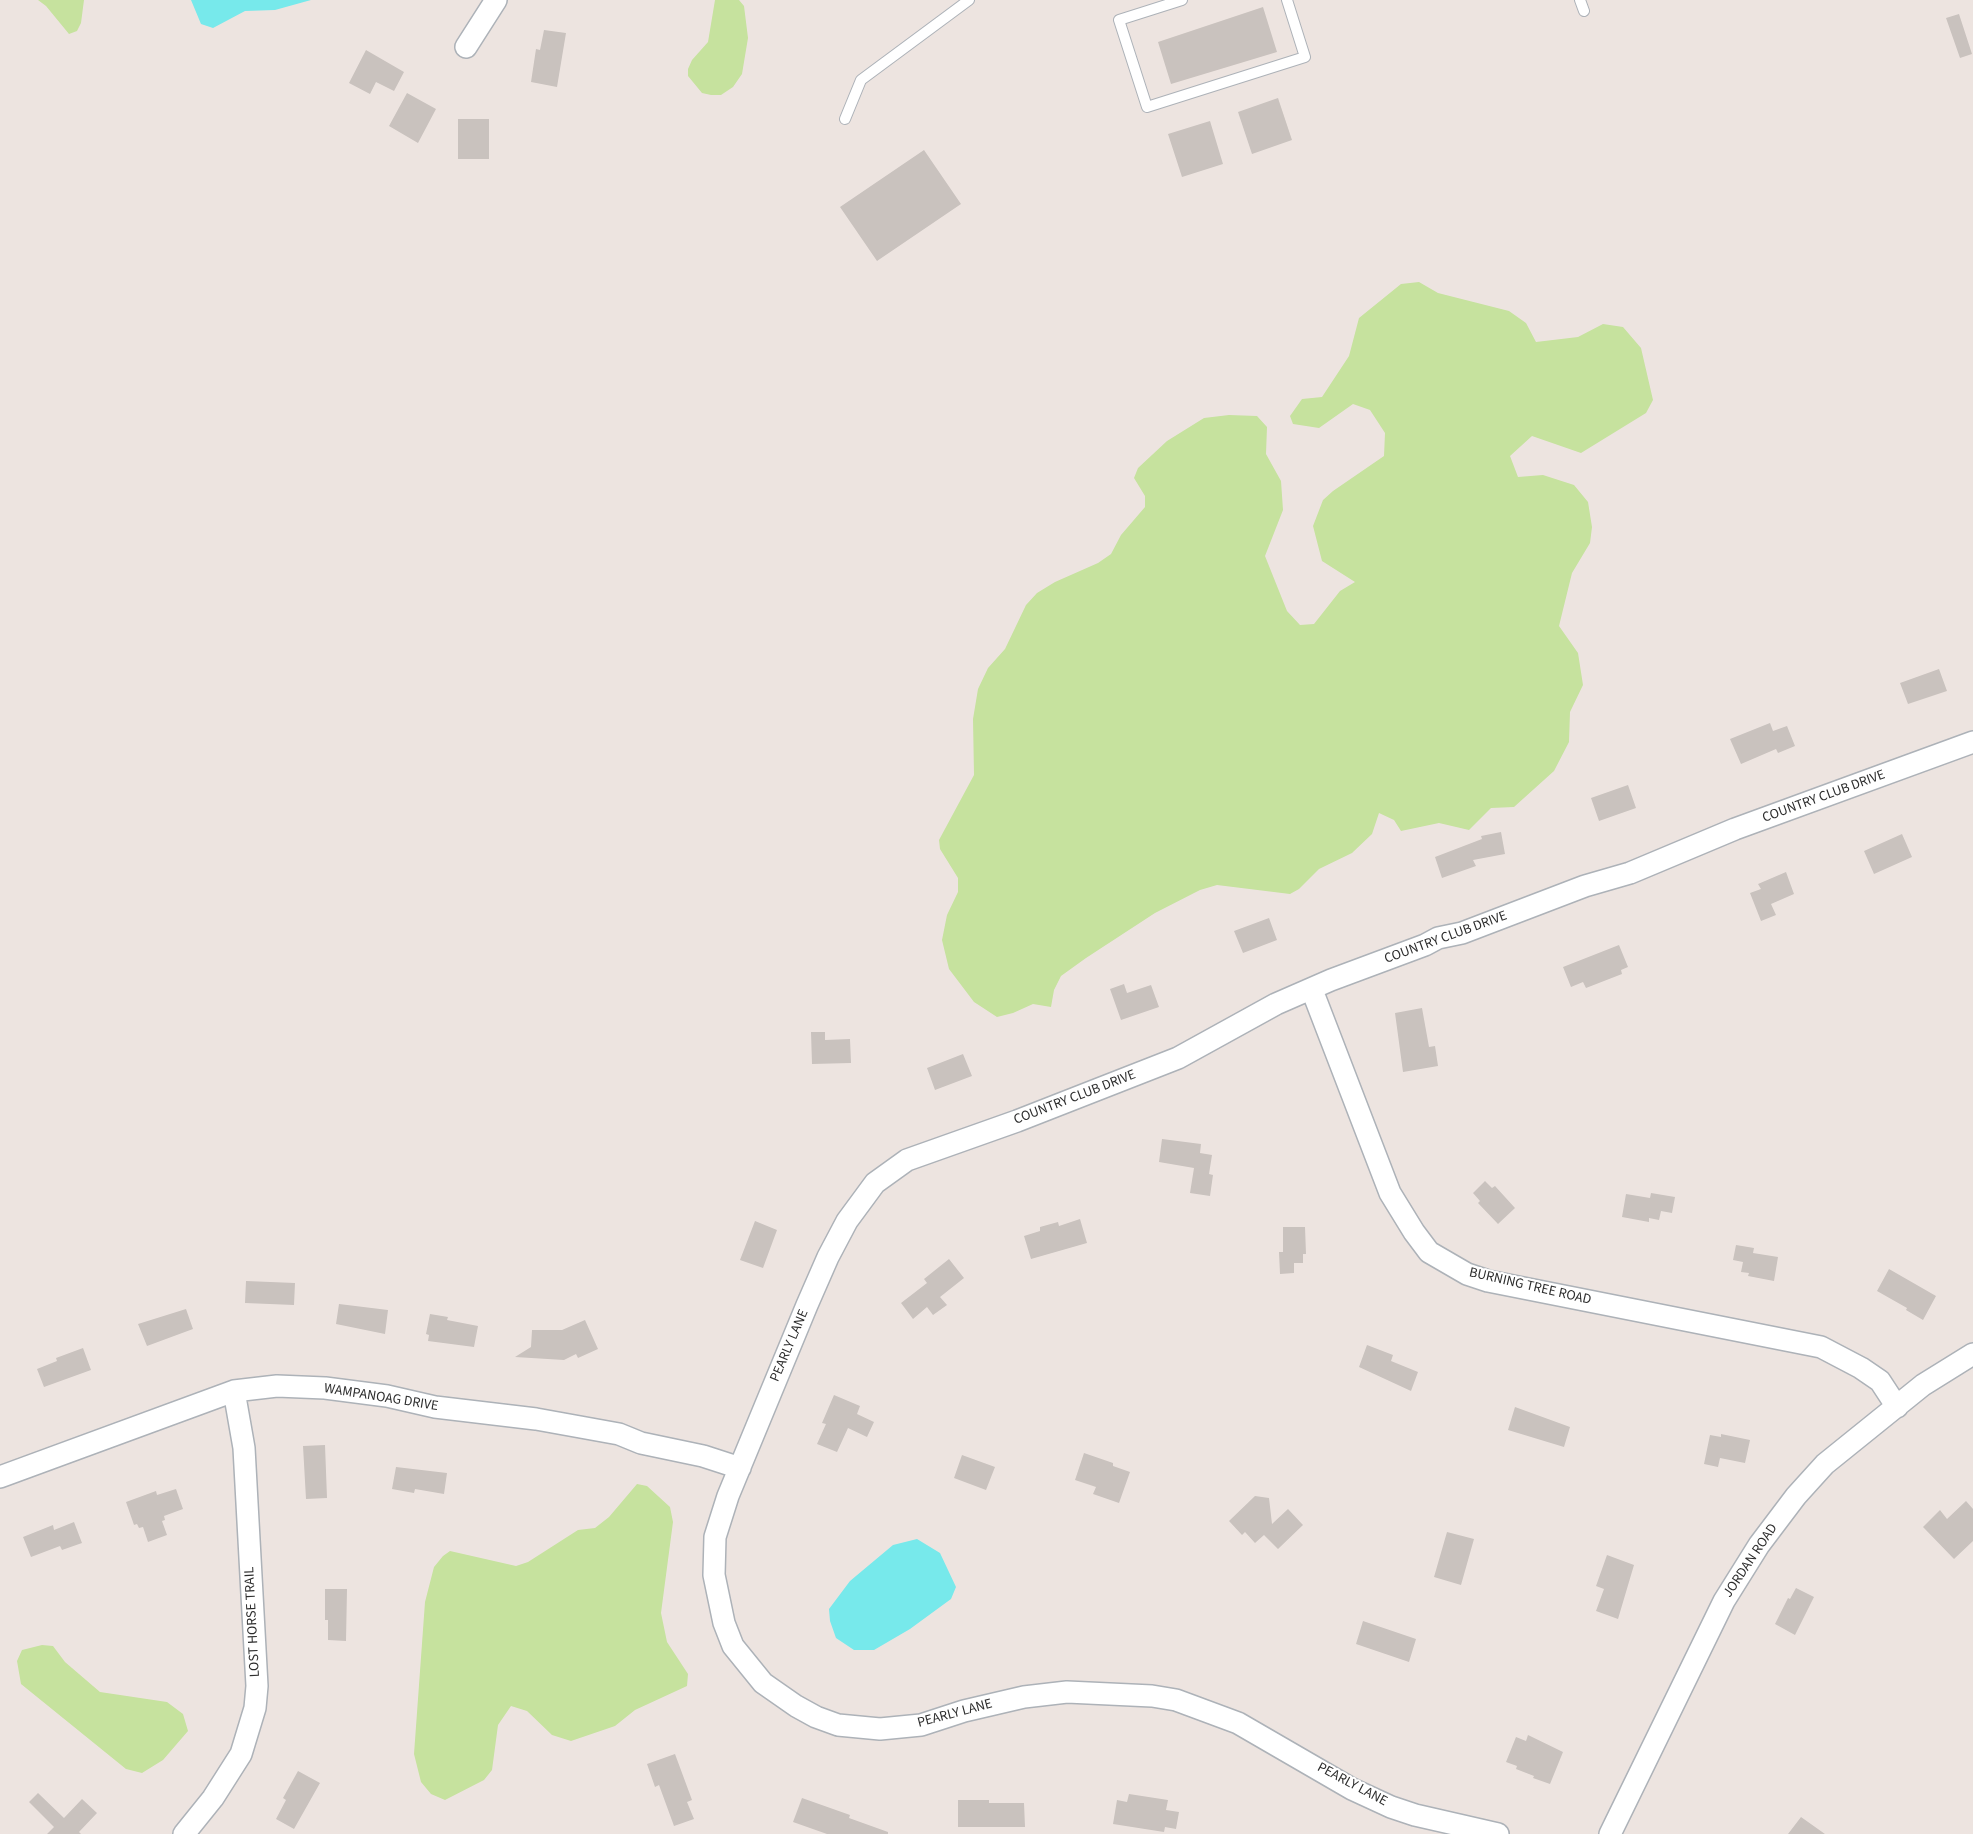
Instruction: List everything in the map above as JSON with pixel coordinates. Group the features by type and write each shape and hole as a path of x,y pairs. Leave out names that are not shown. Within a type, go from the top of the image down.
{"street":[{"path":"466,47 496,0"},
{"name":"COUNTRY CLUB DRIVE","path":"875,1183 907,1160 1178,1058 1276,1004 1312,990 1331,980 1425,945 1438,938 1462,933 1585,886 1630,873 1735,829 1973,742"},
{"name":"BURNING TREE ROAD","path":"1312,990 1390,1193 1429,1252 1467,1274 1488,1280 1821,1347 1861,1368 1880,1382 1897,1408"},
{"name":"PEARLY LANE","path":"875,1183 843,1227 828,1257 740,1468 715,1537 714,1575 724,1623 734,1646 763,1683 796,1706 816,1717 838,1725 880,1729 921,1725 964,1711 1024,1697 1058,1693 1152,1696 1176,1700 1238,1723 1352,1789 1392,1807 1415,1815 1498,1834"},
{"name":"JORDAN ROAD","path":"1610,1834 1713,1622 1760,1545 1796,1496 1825,1464 1897,1408 1923,1385 1973,1354"},
{"name":"WAMPANOAG DRIVE","path":"0,1477 234,1392 287,1386 326,1388 387,1396 435,1407 536,1419 618,1434 641,1442 703,1456 740,1468"},
{"name":"LOST HORSE TRAIL","path":"184,1834 213,1798 241,1754 255,1708 257,1686 244,1448 234,1392"}],"lane":[{"path":"845,119 861,80 969,0"},
{"path":"1182,0 1119,20 1147,107 1305,57 1287,0"},
{"path":"1580,0 1584,11"}],"green space":[{"path":"38,0 84,0 81,23 77,31 69,34 46,6"},
{"path":"715,0 739,0 744,6 748,38 742,74 733,87 721,95 702,93 688,76 688,69 692,60 708,42"},
{"path":"1419,282 1438,293 1509,311 1526,323 1536,342 1578,337 1603,324 1623,327 1641,348 1653,400 1646,413 1581,453 1532,436 1510,456 1518,477 1543,475 1574,485 1588,502 1592,527 1590,543 1572,573 1559,626 1578,653 1583,685 1570,712 1569,742 1554,771 1514,807 1491,808 1469,830 1439,823 1401,831 1394,820 1379,813 1372,834 1352,853 1319,869 1299,889 1290,894 1217,885 1200,890 1155,913 1061,976 1054,990 1051,1007 1033,1004 1013,1013 997,1017 974,1002 949,969 942,940 947,915 958,892 958,878 940,849 939,840 974,775 973,719 978,689 988,668 1005,649 1026,605 1037,593 1055,582 1098,563 1111,554 1121,535 1145,507 1145,496 1134,478 1138,468 1167,441 1204,418 1229,415 1257,416 1267,427 1266,454 1281,481 1283,510 1265,556 1287,611 1300,625 1314,624 1340,591 1355,582 1322,561 1313,526 1323,500 1384,456 1385,433 1370,410 1353,404 1319,428 1293,424 1290,416 1302,399 1322,397 1349,356 1359,318 1401,284"},
{"path":"637,1484 647,1486 670,1507 673,1522 661,1613 667,1642 688,1674 687,1686 635,1710 615,1726 571,1741 552,1735 527,1711 511,1706 498,1725 492,1770 484,1780 445,1800 431,1794 421,1782 414,1754 425,1602 434,1567 450,1551 516,1566 528,1562 578,1530 595,1528 609,1517"},
{"path":"42,1645 53,1646 65,1662 100,1692 167,1702 183,1714 188,1731 163,1760 142,1773 126,1769 21,1684 17,1661 22,1650"}],"water":[{"path":"191,0 311,0 275,10 245,11 213,28 201,24"},
{"path":"917,1539 940,1553 956,1587 951,1599 910,1629 874,1650 854,1650 836,1638 830,1621 829,1609 850,1581 893,1545"}],"building":[{"path":"1263,7 1277,52 1171,84 1158,42"},
{"path":"1959,14 1972,54 1960,58 1946,18"},
{"path":"544,30 566,33 557,87 531,82 536,49 540,50"},
{"path":"366,50 404,72 394,91 376,82 370,94 349,83"},
{"path":"407,93 436,109 418,143 389,126"},
{"path":"1278,98 1292,140 1252,154 1238,112"},
{"path":"458,119 489,119 489,159 458,159"},
{"path":"1210,121 1223,164 1182,177 1168,134"},
{"path":"924,150 961,204 877,261 840,207"},
{"path":"1939,669 1947,691 1908,704 1900,683"},
{"path":"1770,723 1773,731 1787,726 1795,746 1778,753 1776,749 1741,764 1730,739"},
{"path":"1628,785 1636,808 1599,821 1591,798"},
{"path":"1501,832 1505,854 1473,860 1476,866 1442,878 1435,857 1482,839 1481,836"},
{"path":"1902,834 1912,857 1874,874 1864,851"},
{"path":"1786,872 1794,894 1771,904 1776,915 1761,921 1750,893 1761,889 1758,884"},
{"path":"1269,918 1277,940 1243,953 1234,931"},
{"path":"1619,945 1628,967 1621,970 1622,974 1586,988 1583,982 1571,987 1563,967"},
{"path":"1124,984 1127,993 1151,985 1159,1007 1121,1020 1110,989"},
{"path":"1422,1008 1429,1047 1435,1046 1438,1066 1403,1072 1395,1013"},
{"path":"811,1032 825,1032 825,1040 850,1039 851,1063 812,1064"},
{"path":"963,1054 972,1076 935,1090 927,1068"},
{"path":"1162,1139 1201,1144 1200,1153 1212,1155 1209,1174 1213,1175 1210,1196 1190,1193 1194,1168 1159,1162"},
{"path":"1485,1181 1492,1188 1495,1186 1515,1208 1498,1224 1478,1203 1480,1201 1473,1193"},
{"path":"1651,1193 1675,1197 1672,1213 1661,1211 1659,1220 1649,1218 1649,1222 1622,1217 1626,1194 1650,1198"},
{"path":"1080,1219 1087,1243 1031,1259 1024,1236 1040,1231 1040,1227 1058,1222 1059,1226"},
{"path":"755,1221 777,1230 763,1268 740,1260"},
{"path":"1283,1227 1305,1227 1306,1254 1303,1254 1303,1263 1294,1263 1294,1273 1280,1274 1279,1252 1283,1252"},
{"path":"1736,1245 1754,1248 1753,1253 1778,1257 1774,1281 1748,1276 1749,1273 1741,1272 1743,1262 1733,1260"},
{"path":"949,1259 964,1278 940,1297 947,1305 933,1315 927,1307 913,1319 901,1303 927,1283 924,1279"},
{"path":"1889,1269 1936,1296 1923,1320 1906,1310 1907,1308 1877,1291"},
{"path":"246,1281 295,1283 294,1305 245,1303"},
{"path":"339,1304 388,1310 385,1334 336,1324"},
{"path":"186,1309 193,1329 147,1346 138,1324"},
{"path":"430,1314 448,1317 447,1320 478,1326 474,1347 428,1341 429,1335 426,1334"},
{"path":"585,1320 598,1349 578,1358 576,1354 564,1360 515,1357 531,1347 532,1330 562,1330"},
{"path":"1367,1345 1393,1355 1391,1361 1418,1372 1411,1391 1359,1367"},
{"path":"83,1348 91,1370 44,1387 37,1369 57,1361 56,1358"},
{"path":"834,1395 860,1406 857,1414 874,1422 867,1437 848,1428 837,1452 817,1444 826,1424 822,1423"},
{"path":"1515,1407 1570,1427 1564,1447 1508,1430"},
{"path":"1721,1434 1750,1440 1745,1463 1720,1458 1718,1467 1704,1464 1710,1435 1721,1437"},
{"path":"325,1445 327,1498 306,1499 303,1446"},
{"path":"1084,1453 1113,1463 1113,1466 1130,1472 1119,1503 1093,1494 1096,1487 1075,1480"},
{"path":"962,1455 995,1467 986,1490 954,1478"},
{"path":"396,1467 447,1473 444,1494 415,1489 414,1493 392,1489"},
{"path":"176,1489 183,1509 164,1516 165,1520 162,1521 167,1535 148,1542 143,1527 139,1528 137,1524 134,1525 126,1502 156,1491 157,1495"},
{"path":"1255,1496 1269,1498 1272,1524 1288,1509 1303,1525 1278,1549 1264,1535 1255,1543 1245,1532 1242,1535 1229,1521"},
{"path":"1966,1501 1973,1509 1973,1541 1954,1559 1923,1527 1940,1510 1947,1519"},
{"path":"74,1522 82,1543 62,1550 60,1546 31,1557 23,1537 53,1525 54,1530"},
{"path":"1447,1532 1474,1539 1461,1585 1434,1577"},
{"path":"1607,1555 1634,1565 1618,1619 1596,1611 1604,1589 1596,1586"},
{"path":"1796,1588 1814,1597 1795,1635 1775,1624 1788,1598 1790,1599"},
{"path":"325,1589 347,1589 346,1641 328,1640 328,1620 325,1620"},
{"path":"1363,1621 1416,1639 1409,1662 1356,1644"},
{"path":"1528,1735 1563,1752 1550,1784 1533,1778 1534,1776 1516,1769 1517,1766 1506,1762 1516,1737 1526,1741"},
{"path":"675,1754 692,1800 687,1802 694,1819 674,1826 659,1785 655,1787 647,1764"},
{"path":"298,1771 320,1783 294,1829 276,1819 286,1800 283,1798"},
{"path":"38,1793 64,1818 82,1799 97,1813 79,1832 81,1834 47,1834 54,1827 29,1802"},
{"path":"1129,1794 1168,1800 1166,1810 1179,1812 1176,1829 1165,1827 1164,1832 1113,1824 1117,1800 1127,1802"},
{"path":"802,1798 850,1815 849,1818 888,1832 888,1834 827,1834 793,1822"},
{"path":"958,1800 989,1800 989,1803 1024,1803 1025,1827 958,1827"},
{"path":"1801,1817 1825,1834 1788,1834"}]}
